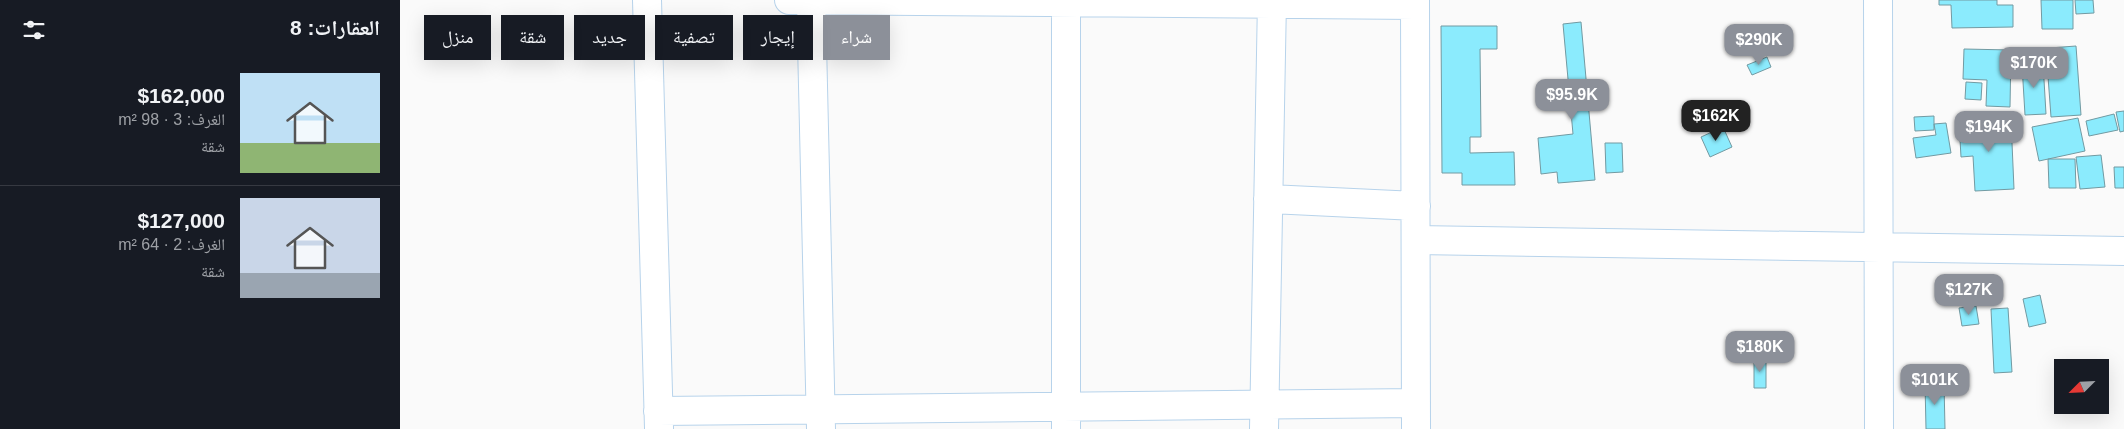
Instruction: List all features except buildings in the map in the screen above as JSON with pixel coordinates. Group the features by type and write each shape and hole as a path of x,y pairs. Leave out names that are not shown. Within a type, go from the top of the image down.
{"street":[{"path":"647,0 658,420 1416,416 1415,2 790,0"},
{"path":"810,0 820,419"},
{"path":"1878,0 1879,429"},
{"path":"1066,1 1066,418"},
{"path":"1264,417 1272,2"},
{"path":"1268,198 1416,206"},
{"path":"1416,240 2124,251"}]}
